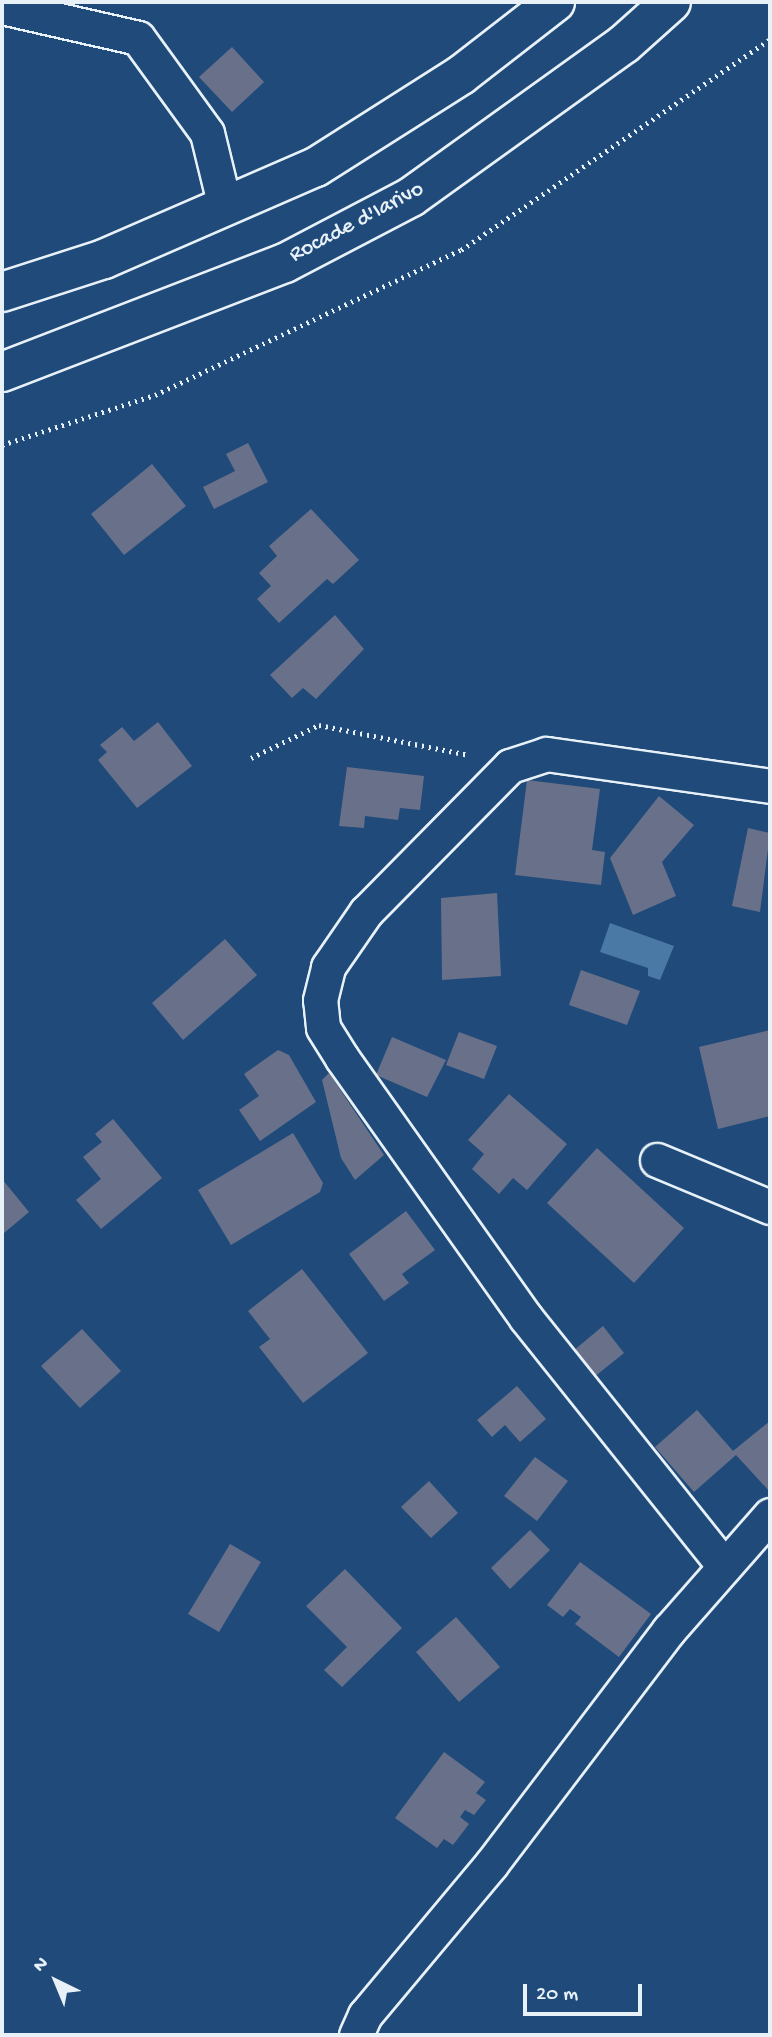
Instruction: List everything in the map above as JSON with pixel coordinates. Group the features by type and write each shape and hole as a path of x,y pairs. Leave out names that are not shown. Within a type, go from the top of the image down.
{"main road":[{"path":"2,292 104,259 316,167 461,75 555,2"},
{"name":"Rocade d'Iarivo","path":"2,372 272,268 411,197 624,44 671,2"}],"street":[{"path":"2,7 138,38 206,133 225,207"},
{"path":"724,1566 588,1402 323,1027 320,1000 328,967 366,912 510,766 546,754 770,786"},
{"path":"657,1160 770,1207"},
{"path":"356,2035 365,2015 724,1566 770,1516"}],"path":[{"path":"2,445 156,395 461,250 770,39"},
{"path":"251,758 319,725 510,766"}],"water":[{"path":"610,923 674,946 660,980 648,976 648,968 600,952"}],"building":[{"path":"232,47 264,82 232,112 199,77"},
{"path":"248,443 268,482 214,509 203,487 235,471 226,454"},
{"path":"152,464 186,506 124,555 91,514"},
{"path":"311,509 359,560 333,584 327,579 279,623 257,599 271,586 259,573 277,556 269,546"},
{"path":"335,615 364,649 316,699 303,688 292,698 270,675"},
{"path":"158,722 192,766 137,808 98,760 107,752 100,745 122,727 134,741"},
{"path":"347,767 424,776 420,810 400,808 398,820 365,816 364,828 339,826"},
{"path":"527,780 600,789 592,850 605,852 601,885 515,875"},
{"path":"659,796 694,825 662,862 676,896 633,915 610,858"},
{"path":"748,828 770,833 760,912 732,906"},
{"path":"497,893 501,976 442,980 441,898"},
{"path":"225,939 257,975 183,1040 152,1003"},
{"path":"581,970 640,991 627,1025 569,1005"},
{"path":"770,1030 770,1116 718,1129 699,1047"},
{"path":"459,1032 497,1046 484,1079 446,1065"},
{"path":"392,1037 446,1060 427,1097 376,1075"},
{"path":"278,1050 289,1055 316,1102 260,1141 239,1110 259,1096 244,1074"},
{"path":"329,1073 384,1155 355,1180 341,1158 322,1080"},
{"path":"509,1094 567,1144 527,1190 513,1178 499,1194 472,1169 484,1154 468,1140"},
{"path":"113,1119 162,1178 101,1229 76,1200 101,1179 83,1157 102,1142 95,1134"},
{"path":"293,1133 323,1183 320,1192 231,1245 198,1190"},
{"path":"597,1148 684,1228 634,1283 547,1203"},
{"path":"2,1179 29,1212 4,1233 2,1230"},
{"path":"406,1211 435,1250 402,1274 409,1283 384,1301 349,1254"},
{"path":"302,1269 368,1353 303,1403 259,1347 270,1339 248,1311"},
{"path":"603,1326 624,1353 588,1382 567,1356"},
{"path":"82,1329 121,1371 80,1408 41,1366"},
{"path":"517,1386 546,1419 520,1442 505,1425 492,1437 477,1420"},
{"path":"697,1410 733,1451 770,1421 770,1492 736,1455 694,1492 655,1447"},
{"path":"535,1457 568,1481 537,1521 504,1496"},
{"path":"429,1481 458,1513 431,1538 401,1507"},
{"path":"530,1530 550,1550 510,1589 491,1568"},
{"path":"230,1544 261,1562 219,1632 188,1614"},
{"path":"580,1562 651,1614 619,1657 575,1624 581,1617 570,1609 563,1617 547,1605"},
{"path":"345,1569 402,1628 342,1687 324,1670 347,1647 306,1606"},
{"path":"456,1617 500,1667 459,1702 416,1652"},
{"path":"444,1752 485,1782 476,1793 486,1800 474,1815 465,1810 460,1817 469,1824 453,1845 444,1839 437,1848 395,1818"}]}
